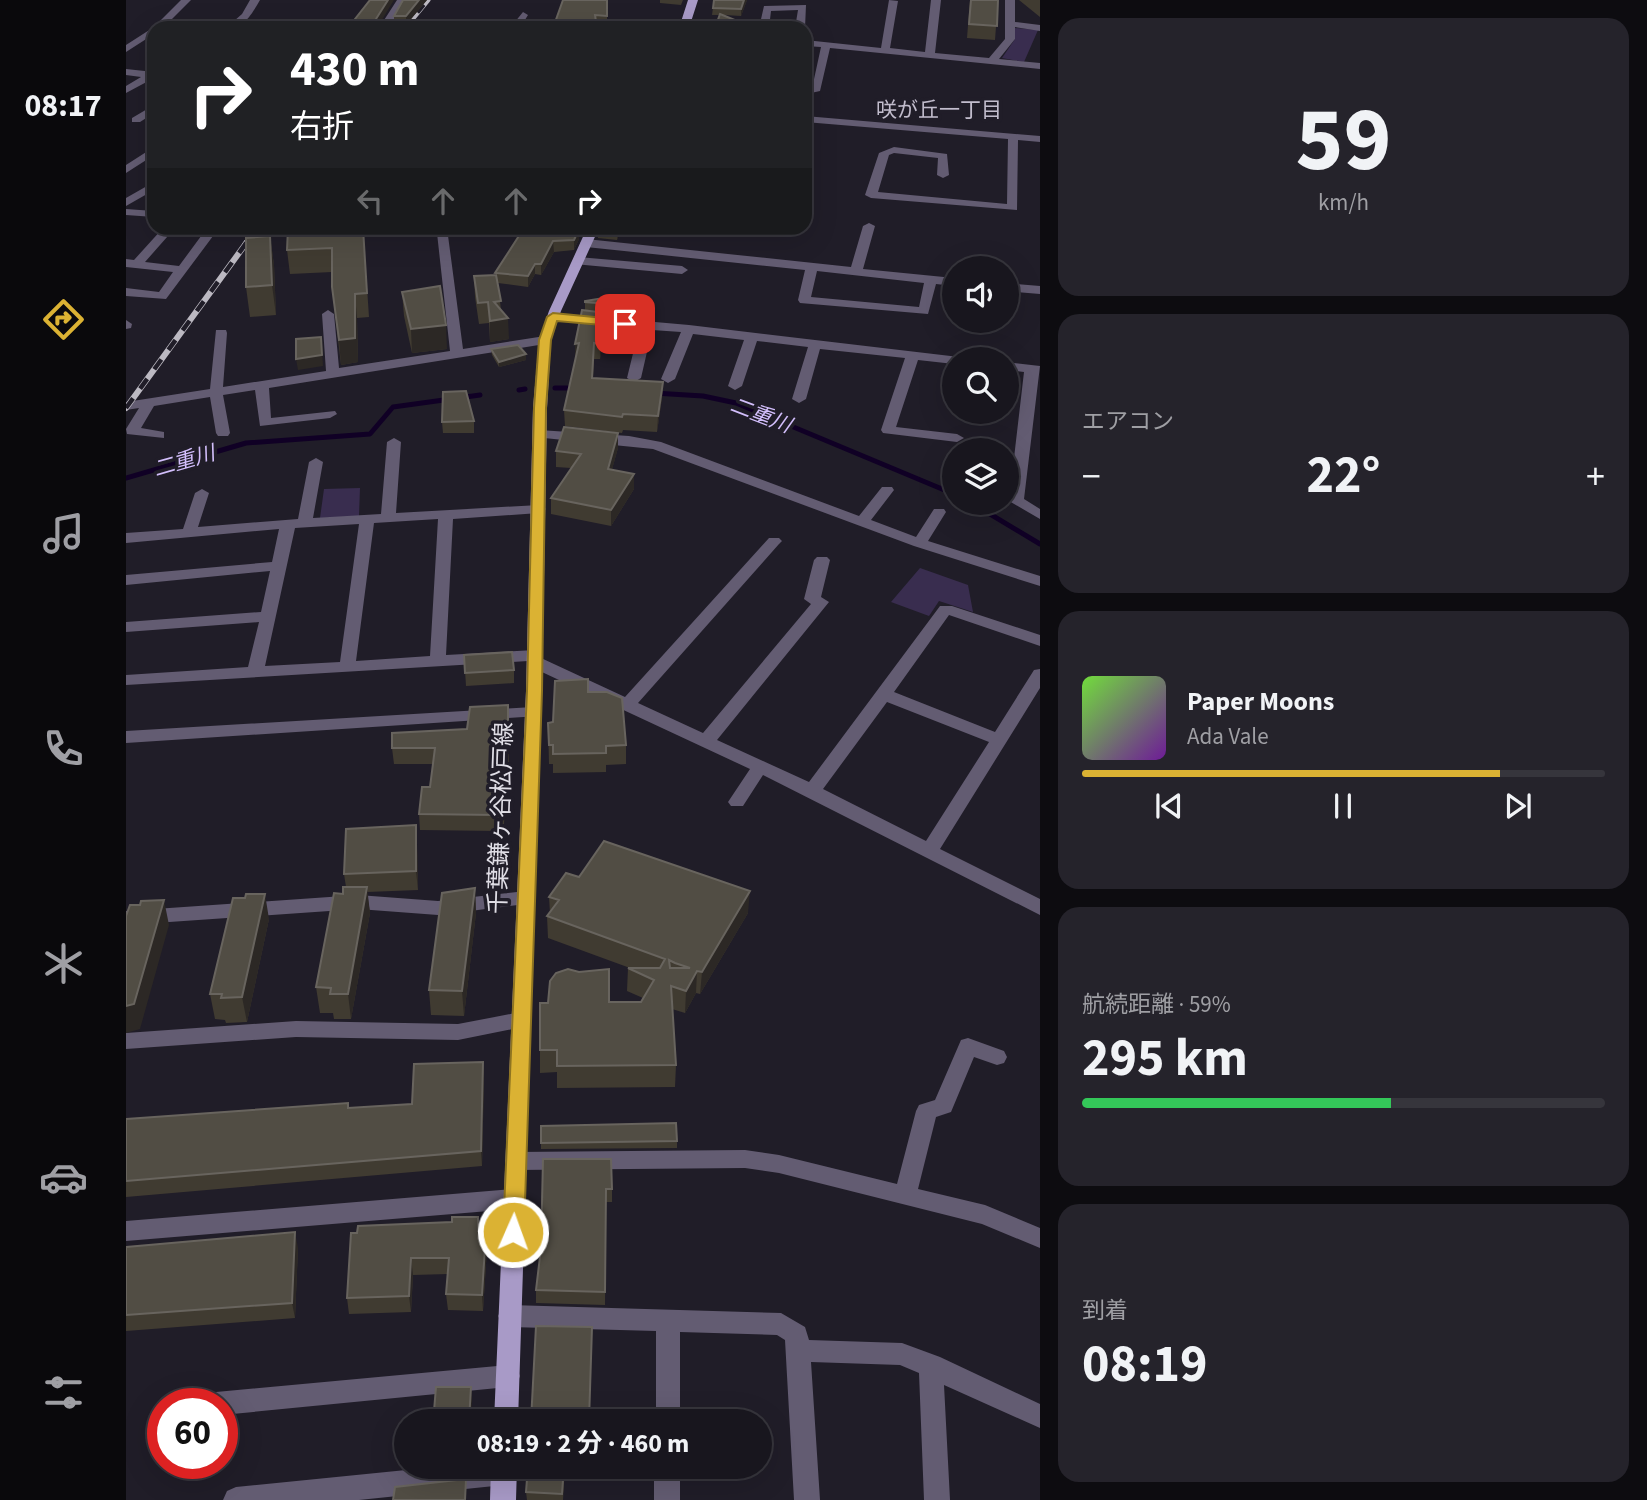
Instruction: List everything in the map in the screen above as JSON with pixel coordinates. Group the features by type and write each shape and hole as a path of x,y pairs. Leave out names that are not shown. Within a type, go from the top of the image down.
{"main road":[{"path":"686,21 693,0"},
{"name":"千葉鎌ヶ谷松戸線","path":"507,1409 533,712 530,658 531,510 539,434 539,341 553,317 590,235"},
{"path":"503,1500 504,1479"}],"street":[{"path":"164,21 186,0"},
{"path":"240,21 246,16 255,0"},
{"path":"388,21 402,0"},
{"path":"930,55 936,0"},
{"path":"992,61 1010,39 1010,0"},
{"path":"885,51 893,1"},
{"path":"765,21 767,8 803,7 801,21"},
{"path":"519,21 523,15"},
{"path":"1012,24 1040,28"},
{"path":"126,48 147,35"},
{"path":"812,44 1040,66"},
{"path":"815,91 826,45"},
{"path":"126,72 147,74"},
{"path":"126,90 147,78"},
{"path":"136,120 147,113"},
{"path":"812,120 1040,139"},
{"path":"929,152 932,130"},
{"path":"943,175 943,156 929,152 894,150 884,153 871,195 1013,208 1013,137"},
{"path":"126,170 147,155"},
{"path":"126,187 147,188"},
{"path":"126,204 147,190"},
{"path":"126,212 147,214"},
{"path":"856,272 869,226"},
{"path":"131,264 162,235"},
{"path":"126,292 162,296 208,235"},
{"path":"444,235 457,355"},
{"path":"586,243 942,281"},
{"path":"578,261 682,270"},
{"path":"131,264 184,270"},
{"path":"812,267 804,300 924,311 931,280"},
{"path":"1019,288 1040,290"},
{"path":"328,314 333,375"},
{"path":"553,317 689,329 942,359"},
{"path":"634,378 646,326"},
{"path":"668,379 689,329"},
{"path":"221,333 216,394 223,433"},
{"path":"735,386 752,336"},
{"path":"126,407 539,341"},
{"path":"799,399 815,345"},
{"path":"913,355 888,430 957,438"},
{"path":"1035,369 1016,501 1040,515"},
{"path":"262,387 265,423 330,414"},
{"path":"148,404 132,431 159,435"},
{"path":"539,434 629,440 656,446 919,543 1040,581"},
{"path":"388,518 394,442"},
{"path":"255,674 279,566 297,524 316,462"},
{"path":"862,522 887,490"},
{"path":"189,533 202,493"},
{"path":"126,538 367,519 531,510"},
{"path":"919,543 939,512"},
{"path":"438,660 446,514"},
{"path":"347,668 367,519"},
{"path":"627,705 774,541"},
{"path":"706,741 821,602 812,599 822,560"},
{"path":"126,580 279,566"},
{"path":"812,791 946,609 1040,641"},
{"path":"126,627 268,616"},
{"path":"126,682 438,660 530,658 812,791 1040,908"},
{"path":"929,851 1040,674"},
{"path":"883,694 998,739"},
{"path":"126,737 533,712"},
{"path":"737,802 760,767"},
{"path":"126,918 358,902 438,908 526,898"},
{"path":"126,1041 296,1029 458,1032 522,1020"},
{"path":"905,1195 927,1111 943,1106 968,1046 997,1058"},
{"path":"516,1161 745,1159 779,1164 985,1215 1040,1238"},
{"path":"126,1231 514,1199"},
{"path":"510,1316 781,1324 797,1335 807,1500"},
{"path":"667,1409 668,1322"},
{"path":"798,1351 902,1354 1040,1416"},
{"path":"930,1366 937,1500"},
{"path":"238,1402 508,1376"},
{"path":"236,1500 424,1479"},
{"path":"667,1479 667,1500"}],"shaded area":[{"path":"1015,28 1038,30 1024,62 1002,58 1015,39"},
{"path":"360,488 359,516 320,518 324,489"},
{"path":"920,568 968,585 973,612 939,601 929,616 891,602"}],"building":[{"path":"370,0 388,0 374,21 354,21"},
{"path":"403,0 419,0 406,16 394,16"},
{"path":"563,0 607,0 607,16 595,15 596,21 556,21"},
{"path":"714,0 744,0 741,9 713,8"},
{"path":"971,0 998,0 997,26 969,24"},
{"path":"720,14 735,20 735,21 718,21"},
{"path":"288,235 363,235 367,293 355,294 355,338 339,340 332,287 332,248 287,250"},
{"path":"519,235 576,235 574,240 553,241 541,264 535,264 528,276 495,273"},
{"path":"270,236 272,285 246,287 246,238"},
{"path":"496,275 501,301 494,302 508,318 490,321 488,302 478,303 474,276"},
{"path":"440,286 446,325 411,329 402,292"},
{"path":"610,297 609,304 585,302 585,301"},
{"path":"582,310 606,313 600,344 594,343 592,378 663,382 658,416 623,414 622,417 564,410 579,343 575,344"},
{"path":"321,337 322,355 296,359 296,339"},
{"path":"518,345 526,354 499,362 491,349"},
{"path":"466,391 474,421 442,422 443,392"},
{"path":"564,427 618,433 608,469 634,474 611,510 551,498 581,454 556,451"},
{"path":"512,652 514,670 465,673 464,655"},
{"path":"588,679 588,692 607,692 622,698 626,745 606,746 606,753 553,754 553,745 549,745 548,723 553,722 555,681"},
{"path":"508,705 508,748 501,748 497,789 505,789 504,808 497,808 496,815 419,814 422,787 430,787 435,748 392,748 392,733 467,729 470,707"},
{"path":"416,825 416,871 344,874 346,829"},
{"path":"604,841 750,891 702,972 697,971 686,991 671,986 676,1065 557,1066 557,1050 540,1050 540,1003 548,1003 550,981 556,973 568,969 579,972 609,969 609,1002 641,1002 654,980 628,968 660,968 665,959 547,916 559,900 549,897 566,873 579,877","holes":["669,960 690,968 670,968"]},
{"path":"343,887 367,887 348,994 330,994 331,988 316,987 334,893 343,894"},
{"path":"475,888 462,991 429,990 442,893"},
{"path":"246,894 265,894 242,997 221,998 222,994 210,994 233,898 245,898"},
{"path":"164,900 134,1004 126,1006 126,916 130,905 140,905 141,901"},
{"path":"483,1062 481,1151 126,1181 126,1119 348,1103 348,1108 412,1104 414,1064"},
{"path":"676,1123 677,1141 541,1143 541,1126"},
{"path":"543,1159 611,1159 612,1189 606,1189 605,1292 536,1290 541,1248"},
{"path":"452,1217 478,1217 478,1231 486,1231 482,1295 446,1294 449,1258 411,1258 409,1296 347,1298 351,1233 357,1233 358,1226 452,1222"},
{"path":"295,1232 292,1303 126,1315 126,1247"},
{"path":"536,1326 592,1327 589,1409 532,1409"},
{"path":"436,1387 471,1387 470,1409 434,1409"},
{"path":"466,1479 465,1500 393,1500 395,1487"},
{"path":"527,1479 563,1479 562,1494 526,1492"}],"waterway":[{"name":"二重川","path":"555,388 579,388"},
{"name":"二重川","path":"519,390 525,389"},
{"name":"二重川","path":"654,393 703,396 736,403 942,489"},
{"name":"二重川","path":"126,478 246,443 370,434 393,407 480,395"},
{"name":"二重川","path":"992,515 1040,544"}],"railway":[{"path":"398,21 414,0"},
{"path":"411,21 428,0"},
{"path":"245,244 252,235"},
{"path":"126,408 247,242"}],"district":[{"name":"咲が丘一丁目","path":"939,110"}],"route":[{"path":"513,1232 534,691 540,408 545,340 553,317 625,324"}]}
